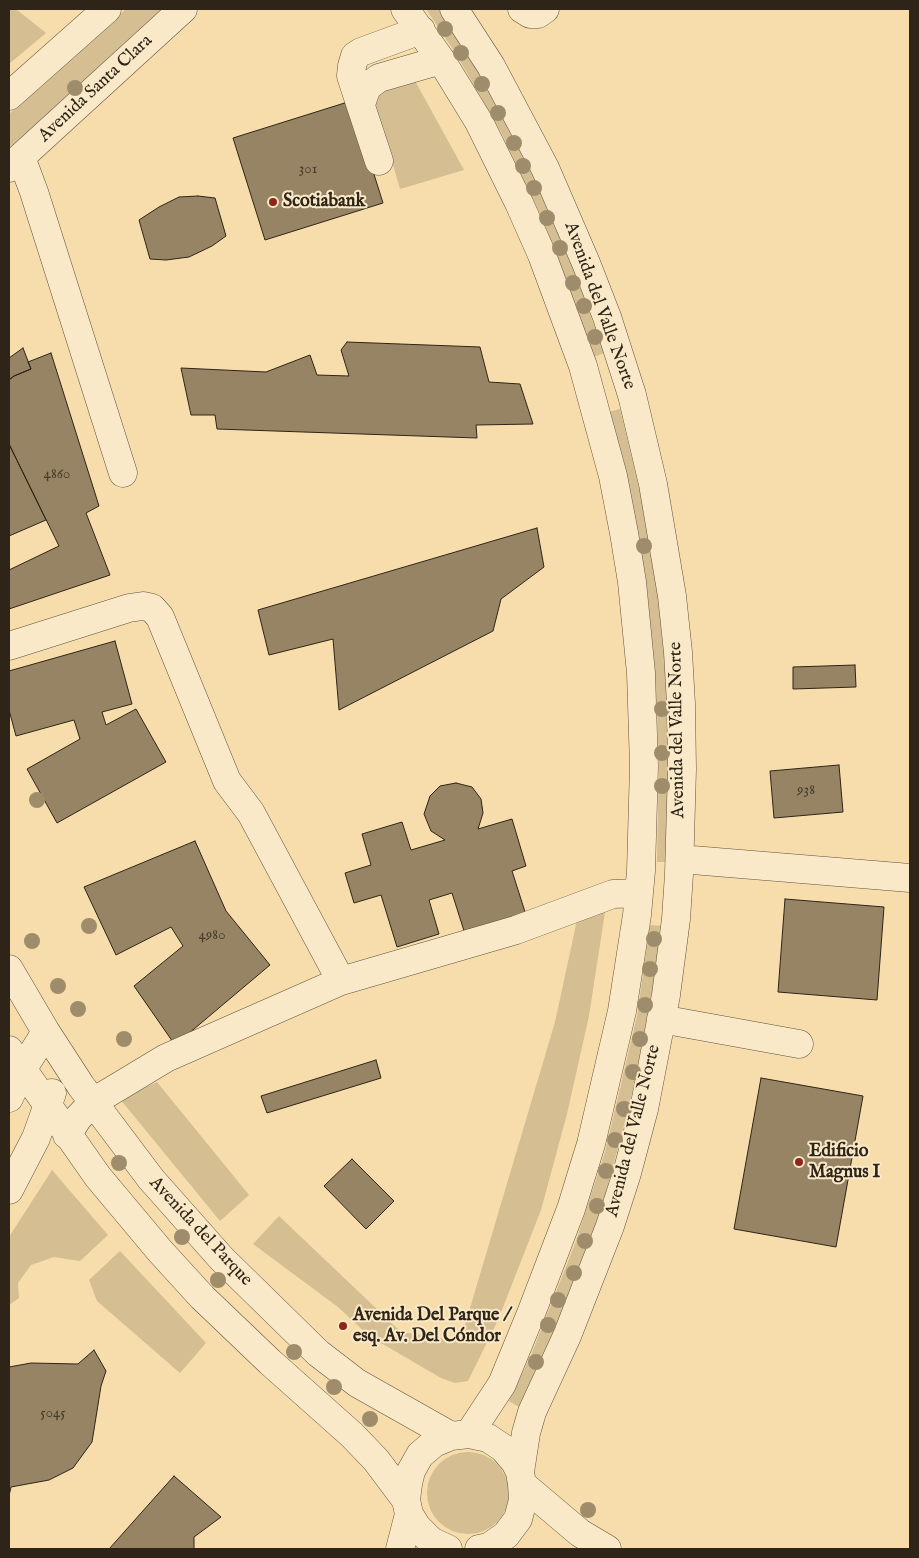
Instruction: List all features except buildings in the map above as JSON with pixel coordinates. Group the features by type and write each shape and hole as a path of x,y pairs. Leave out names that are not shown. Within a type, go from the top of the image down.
{"street":[{"name":"Avenida Santa Clara","path":"15,163 183,9"},
{"name":"Avenida del Valle Norte","path":"454,9 491,66 545,168 607,316 632,396 653,484 672,596 678,652 682,769 680,866 676,919 661,1019 644,1108 627,1173 600,1255 567,1336 532,1412 526,1433 521,1478 524,1500 518,1519 506,1535 488,1548"},
{"path":"522,9 530,14 538,14 545,9"},
{"path":"9,96 90,14"},
{"path":"379,161 351,76 352,66 355,56 413,19"},
{"name":"Avenida del Valle Norte","path":"413,19 479,122 519,203 542,255 583,366 613,476 624,533 632,582 642,673 644,766 639,893 620,1020 591,1144 571,1209 502,1384 460,1435"},
{"path":"361,104 367,87 379,78 441,60"},
{"path":"15,163 34,192 123,472"},
{"path":"583,366 619,353"},
{"path":"595,408 632,396"},
{"path":"9,646 129,608 143,606 152,608 160,617 227,781 251,812 341,981"},
{"path":"68,1135 78,1118 93,1102 166,1058 341,981 516,930 613,894 639,893 680,866 910,878"},
{"path":"639,893 676,919"},
{"name":"Avenida del Parque","path":"9,969 65,1063 93,1102 150,1179 222,1259 318,1354 357,1383 460,1435 488,1438 503,1448 515,1462 521,1478"},
{"path":"661,1019 799,1044"},
{"path":"9,1098 15,1060 46,1032"},
{"path":"15,1060 68,1135 123,1207 160,1251 202,1297 270,1362 352,1435 376,1460 408,1507 417,1527 431,1541 448,1549"},
{"path":"9,1190 36,1138 65,1063"},
{"path":"400,1549 408,1507 411,1471 420,1456 434,1443 460,1435"},
{"path":"521,1478 580,1533 608,1549"}],"shaded area":[{"path":"16,9 46,33 9,64 9,10"},
{"path":"126,9 164,9 9,148 9,114"},
{"path":"426,9 439,9 484,82 507,124 549,208 575,272 604,353 594,357 541,216 501,132 456,54"},
{"path":"414,79 464,170 400,189 375,103 380,92"},
{"path":"620,409 643,505 659,597 667,685 670,764 668,862 657,862 659,763 656,687 648,599 632,509 609,412"},
{"path":"605,912 589,1016 567,1114 541,1210 498,1320 468,1381 455,1383 441,1378 369,1336 338,1307 253,1244 279,1216 401,1332 453,1340 465,1325 555,1022 577,920"},
{"path":"650,925 662,926 648,1019 629,1107 610,1177 596,1228 573,1289 519,1407 509,1401 531,1355 575,1244 605,1152 637,1016"},
{"path":"157,1082 249,1195 220,1221 120,1099"},
{"path":"52,1170 108,1235 80,1261 54,1257 31,1265 18,1283 19,1298 9,1305 9,1237"},
{"path":"120,1251 206,1343 180,1373 97,1301 89,1280"},
{"path":"468,1452 484,1456 497,1464 505,1477 509,1493 505,1509 497,1522 484,1530 468,1534 452,1530 439,1522 431,1509 427,1493 431,1477 439,1464 452,1456"}],"place":[{"name":"Scotiabank","path":"273,202"},
{"name":"Edificio Magnus I","path":"799,1162"},
{"name":"Avenida Del Parque / esq. Av. Del Cóndor","path":"343,1326"}]}
